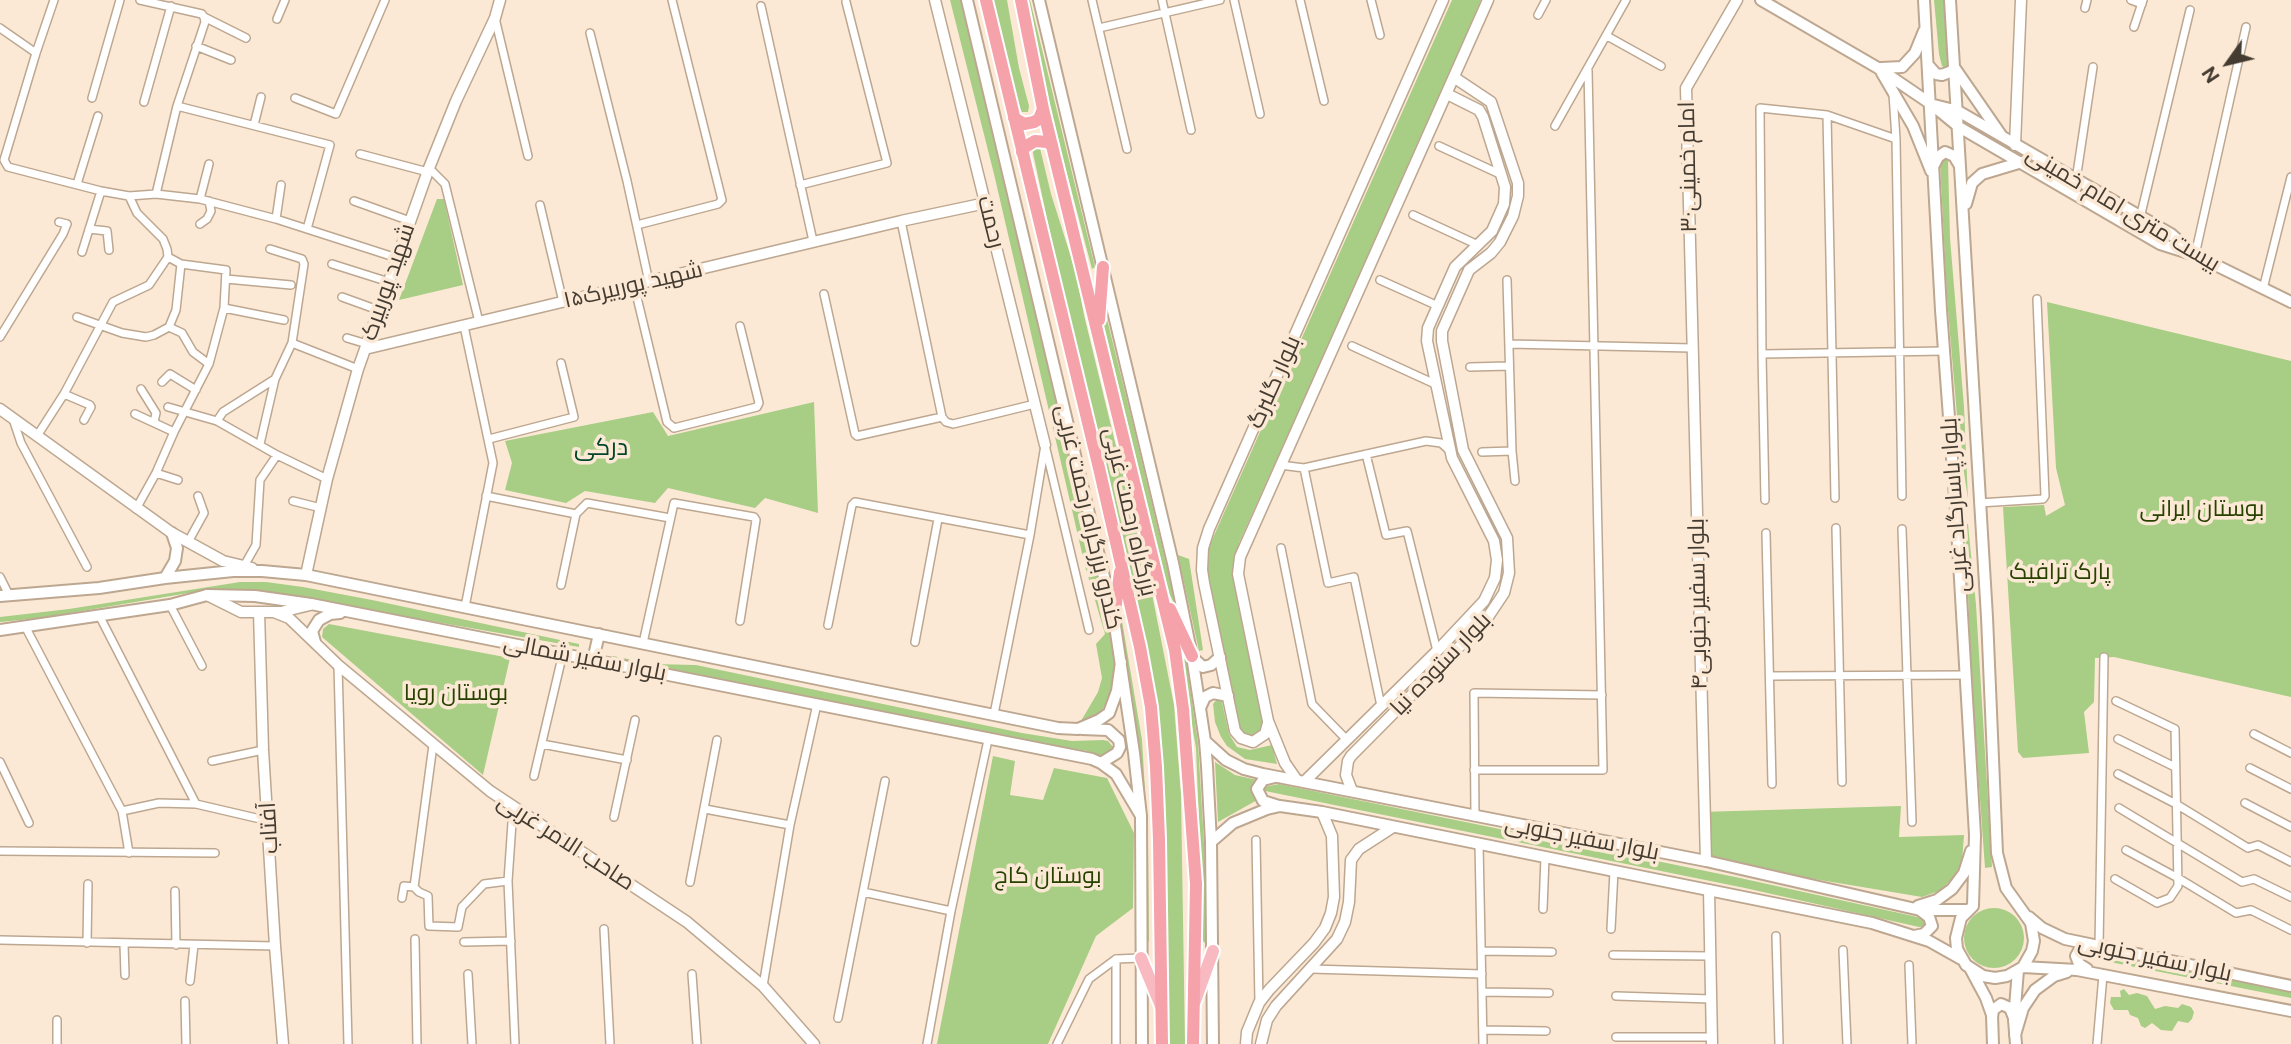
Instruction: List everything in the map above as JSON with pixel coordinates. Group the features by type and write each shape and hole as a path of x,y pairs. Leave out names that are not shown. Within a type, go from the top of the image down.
{"highway":[{"path":"980,0 991,23"},
{"name":"بزرگراه رحمت غربی","path":"986,0 1121,561 1151,707 1159,839 1162,1044"},
{"name":"بزرگراه رحمت غربی","path":"1021,0 1043,109 1175,650 1183,709 1196,884 1193,1044"},
{"path":"1014,118 1024,124 1034,122 1043,109"},
{"path":"1022,152 1035,141 1041,140 1052,145"},
{"path":"1099,331 1103,267"},
{"path":"1114,619 1121,561"},
{"path":"1157,581 1192,656"}],"main road":[{"name":"کندرو بزرگراه رحمت غربی","path":"967,0 1114,619 1141,816 1142,1044"},
{"path":"1039,0 1173,563 1192,656 1205,741 1211,842 1213,1044"},
{"path":"1761,0 1777,4 1878,68 1931,104 1958,127 2160,244 2195,255"},
{"name":"بلوار پاسارگاد غربی","path":"1924,0 1975,835 1970,908 1957,928 1957,949 1961,959"},
{"name":"بلوار پاسارگاد غربی","path":"1950,0 1987,617 1997,853 2006,888 2034,932 2032,951 2021,968 2014,1020 2016,1039"},
{"path":"1878,68 1902,67 1916,53 1926,27"},
{"path":"1928,66 1936,74 1942,75 1952,71 1954,67 2003,137"},
{"path":"1878,68 1913,126 1935,184"},
{"name":"بیست متری امام خمینی","path":"1931,104 1958,111 2171,234 2195,255 2291,302"},
{"path":"1934,167 1938,157 1945,152 1954,156 1961,168"},
{"path":"1962,217 1972,183 1982,174 2022,162"},
{"path":"1956,511 1979,507"},
{"path":"165,578 175,561 177,548 172,533"},
{"name":"بلوار سفیر شمالی","path":"0,630 100,617 170,605 207,595 243,595 311,604 563,653 1101,763 1117,753 1120,747 1119,740 1108,730 1058,728 306,575 262,571 165,578 99,588 5,596"},
{"path":"315,642 312,631 324,617 339,613 363,614"},
{"path":"593,660 599,634"},
{"path":"1192,656 1203,667 1220,657"},
{"path":"1078,729 1109,713 1117,691 1121,662"},
{"path":"1200,708 1205,697 1213,693 1228,696"},
{"name":"بلوار سفیر جنوبی","path":"1205,741 1216,753 1236,766 1278,776 1706,861 1914,908 1970,908"},
{"path":"1101,763 1116,774 1141,816"},
{"path":"1278,776 1263,780 1257,789 1263,800 1280,806"},
{"name":"بلوار سفیر جنوبی","path":"1211,842 1240,819 1280,806 1322,812 1872,923 1914,936 1961,959"},
{"path":"1914,908 1937,900 1952,889 1964,873 1975,835"},
{"path":"1914,908 1929,917 1932,926 1924,934 1914,936"},
{"name":"بلوار سفیر جنوبی","path":"2022,911 2053,934 2065,939 2291,986"},
{"path":"2099,946 2081,949 2076,956 2082,967 2103,975"},
{"path":"1194,1004 1213,951"},
{"path":"1141,958 1162,1008"},
{"path":"1961,959 1971,970 1986,998 1992,1018 1993,1044"},
{"name":"بلوار سفیر جنوبی","path":"1971,970 1995,978 2007,976 2021,968 2073,970 2291,1011"},
{"path":"2016,1039 2024,1008 2035,990 2054,976 2073,970"},
{"path":"1992,1018 1996,1007 2006,1005 2013,1012 2014,1020"}],"street":[{"path":"54,0 4,160 5,165 129,196 156,194 205,200 276,219 397,258"},
{"path":"92,98 120,0"},
{"path":"140,0 201,14 204,18 246,38"},
{"path":"277,19 285,0"},
{"path":"295,98 336,114 385,0"},
{"name":"شهید پوربیرک","path":"306,575 327,479 358,369 428,170 456,101 495,18 500,0"},
{"path":"637,225 716,205 722,200 672,0"},
{"name":"رحمت","path":"935,0 1045,445"},
{"path":"1092,0 1127,149"},
{"path":"1162,0 1191,130"},
{"path":"1099,28 1220,0"},
{"path":"1234,0 1260,114"},
{"path":"1300,0 1324,101"},
{"path":"1371,0 1380,35"},
{"name":"بلوار گلبرگ","path":"1269,721 1265,734 1253,742 1241,738 1235,731 1202,570 1203,548 1209,529 1443,0"},
{"name":"بلوار گلبرگ","path":"1301,780 1281,754 1269,721 1238,565 1488,0"},
{"path":"1538,15 1546,0"},
{"path":"1555,125 1626,0"},
{"name":"امام خمینی۳۰","path":"1692,348 1686,89 1737,0"},
{"path":"2015,145 2021,0"},
{"path":"2131,0 2143,2 2134,27"},
{"path":"800,185 887,163 846,2"},
{"path":"144,102 171,6"},
{"path":"761,6 813,241"},
{"path":"2140,218 2190,10"},
{"path":"156,194 177,106 204,18"},
{"path":"495,18 528,156"},
{"path":"2195,255 2246,27"},
{"path":"0,28 36,53"},
{"path":"590,33 649,282"},
{"path":"1607,36 1661,66"},
{"path":"196,46 231,60"},
{"path":"2076,180 2093,67"},
{"path":"1474,770 1603,770 1588,70"},
{"name":"بلوار ستوده نیا","path":"1351,756 1486,620 1504,593 1510,573 1507,538 1463,450 1442,331 1469,270 1491,253 1500,242 1513,216 1518,183 1495,108 1491,102 1455,78"},
{"path":"1892,90 1896,139 1902,496"},
{"path":"1447,94 1472,106"},
{"path":"1472,106 1468,102 1469,96 1479,94"},
{"path":"254,125 261,96"},
{"path":"177,106 330,145 307,229"},
{"name":"بلوار ستوده نیا","path":"1301,780 1437,651 1484,601 1496,578 1494,541 1450,451 1427,341 1428,328 1455,267 1492,231 1504,204 1505,187 1502,175 1483,117 1479,110 1472,106"},
{"path":"1765,500 1760,108 1826,115 1896,139"},
{"path":"1826,115 1835,498"},
{"path":"78,184 99,116"},
{"path":"1439,146 1502,175"},
{"path":"360,154 428,170 445,184 479,321"},
{"path":"200,224 207,219 211,211 205,200 209,164"},
{"path":"2263,290 2291,177"},
{"path":"276,219 281,185"},
{"path":"82,252 101,191"},
{"path":"37,436 64,394 113,302 149,285 168,257 163,239 137,213 129,196"},
{"path":"354,201 410,221"},
{"name":"شهید پوربیرک۱۵","path":"366,346 464,326 901,220 986,203"},
{"path":"540,205 563,302"},
{"path":"1413,215 1478,245"},
{"path":"901,220 942,416 946,422 953,424 1035,404"},
{"path":"0,337 63,234 67,224 59,222"},
{"path":"89,229 107,230 108,250"},
{"path":"260,444 275,379 292,342 303,261 270,249"},
{"path":"168,257 181,264 226,275 291,285"},
{"path":"77,317 121,333 146,337 169,327 176,310 181,264"},
{"path":"332,264 388,282"},
{"path":"136,509 209,364 224,308 226,275"},
{"path":"1380,280 1437,306"},
{"path":"1507,280 1515,481"},
{"path":"634,285 667,422 674,428 757,407 759,403 740,326"},
{"path":"824,294 857,436 942,416"},
{"path":"342,297 378,310"},
{"path":"1979,507 2043,499 2045,496 2036,299"},
{"path":"224,308 284,320"},
{"path":"464,326 493,463 465,607"},
{"path":"169,327 182,333 193,352 209,364"},
{"path":"347,338 366,346"},
{"path":"292,342 358,369"},
{"path":"1509,344 1692,348"},
{"path":"1352,346 1435,384"},
{"name":"بلوار سفیر جنوبی۴","path":"1692,348 1706,861"},
{"path":"1762,354 1945,351"},
{"path":"489,439 573,417 561,363"},
{"path":"1470,367 1509,366"},
{"path":"162,382 170,374 196,390"},
{"path":"217,421 223,412 275,379"},
{"path":"141,389 156,413 154,422"},
{"path":"64,394 90,404 91,407 83,420"},
{"path":"168,407 217,421 327,479"},
{"path":"0,409 172,533 223,561 262,571"},
{"path":"135,414 174,432"},
{"path":"12,418 21,443 87,567"},
{"path":"1280,465 1304,468 1426,441 1441,443 1450,451"},
{"path":"994,714 1045,445"},
{"path":"1045,445 1089,630"},
{"path":"1482,452 1512,451"},
{"path":"244,566 256,545 260,480 277,454"},
{"path":"1366,454 1386,535 1407,531 1437,651"},
{"path":"1304,468 1328,583 1354,577 1381,706"},
{"path":"156,473 178,480"},
{"path":"188,542 204,513 198,496"},
{"path":"486,496 576,514"},
{"path":"293,501 321,508"},
{"path":"561,585 576,514 587,503 670,518"},
{"path":"643,643 672,505 676,503 754,517 756,520 740,621"},
{"path":"828,625 853,503 1030,535"},
{"path":"915,642 938,519"},
{"path":"1836,528 1843,782"},
{"path":"1902,529 1912,822"},
{"path":"1766,533 1772,784"},
{"path":"1281,548 1312,704 1346,739"},
{"path":"0,577 5,596"},
{"path":"207,595 241,612 274,612 311,604"},
{"path":"170,605 202,667"},
{"name":"آفتاب","path":"259,612 263,750 283,1044"},
{"name":"صاحب الامر غربی","path":"274,612 289,618 338,665 490,792 687,922 763,986 814,1044"},
{"path":"100,617 196,804"},
{"path":"26,628 122,811 129,853"},
{"path":"534,776 563,653"},
{"path":"2099,946 2104,657"},
{"path":"338,665 348,1044"},
{"path":"1770,676 1965,675"},
{"path":"1475,817 1474,693 1602,695"},
{"path":"2115,879 2157,903 2170,898 2178,886 2175,729 2116,701"},
{"path":"763,986 790,825 817,704"},
{"path":"614,817 635,720"},
{"path":"2253,734 2291,753"},
{"path":"2118,739 2175,767"},
{"path":"690,882 717,740"},
{"path":"927,1044 951,911 988,740"},
{"path":"542,744 627,760"},
{"path":"414,887 433,745"},
{"path":"1338,747 1339,756 1351,756"},
{"path":"212,761 263,750"},
{"path":"1351,756 1346,775 1352,791"},
{"path":"0,762 29,823"},
{"path":"2250,768 2291,789"},
{"path":"2118,774 2176,804 2248,848 2258,845 2291,862"},
{"path":"838,1018 885,781"},
{"path":"122,811 159,803 196,804 269,821"},
{"path":"2245,803 2291,827"},
{"path":"513,808 508,881 515,1044"},
{"path":"2119,808 2242,882 2254,879 2291,897"},
{"path":"705,809 790,825"},
{"path":"1246,1044 1247,1032 1259,1003 1314,943 1325,928 1331,913 1334,897 1332,836 1322,812"},
{"path":"1261,1044 1266,1020 1276,1006 1337,939 1345,922 1349,902 1351,860 1359,849 1393,827"},
{"path":"1256,840 1259,1003"},
{"path":"1479,844 1483,1044"},
{"path":"2126,850 2236,913 2250,910 2291,930"},
{"path":"0,851 215,853"},
{"path":"1543,909 1545,858"},
{"path":"1333,873 1338,869 1350,874"},
{"path":"1611,929 1614,872"},
{"path":"402,898 404,886 414,887 428,896 429,926 458,927 461,906 484,884 508,881"},
{"path":"87,943 88,884"},
{"path":"1616,1037 1712,1041 1709,890"},
{"path":"175,891 176,945"},
{"path":"863,892 951,911"},
{"path":"604,929 610,1044"},
{"path":"1776,936 1779,1044"},
{"path":"415,939 416,1044"},
{"path":"0,940 275,947"},
{"path":"464,943 511,941"},
{"path":"124,944 125,975"},
{"path":"190,981 194,945"},
{"path":"1843,950 1846,1044"},
{"path":"1481,951 1552,952"},
{"path":"1613,955 1710,956"},
{"path":"1056,1044 1089,979 1116,959 1141,958"},
{"path":"1116,959 1116,1044"},
{"path":"1909,965 1912,1044"},
{"path":"1311,969 1482,974"},
{"path":"468,974 472,1044"},
{"path":"692,974 697,1044"},
{"path":"2097,1044 2103,975"},
{"path":"1482,992 1549,993"},
{"path":"1616,996 1711,999"},
{"path":"185,1001 186,1044"},
{"path":"57,1020 57,1044"},
{"path":"799,1030 799,1044"},
{"path":"1483,1030 1546,1031"}],"green space":[{"path":"950,0 963,0 1108,604 1115,657 1110,698 1100,713 1081,721 1098,692 1102,678 1096,644 1105,634 1085,566 994,174"},
{"path":"993,0 1007,0 1028,112 1022,112 1018,105"},
{"path":"1025,0 1030,0 1095,267 1092,269 1061,151"},
{"path":"1452,0 1481,0 1435,109 1239,543 1235,561 1264,720 1259,733 1246,735 1240,731 1208,582 1208,549"},
{"path":"1934,0 1944,0 1948,66 1945,68 1939,54"},
{"path":"1039,144 1051,194 1076,273 1152,594 1174,705 1181,795 1185,1044 1168,1044 1165,792 1155,707 1127,560 1062,289 1033,153 1032,147"},
{"path":"1943,158 1948,161 1950,238 1964,407 1968,499 1959,439 1947,298 1940,162"},
{"path":"437,199 444,199 463,285 399,300"},
{"name":"بوستان ایرانی","path":"2047,302 2291,361 2291,697 2114,657 2095,658 2094,702 2084,712 2089,753 2023,758 2018,752 2003,507 2044,505 2046,516 2065,505 2056,468"},
{"path":"1104,307 1177,609 1169,593 1103,322"},
{"path":"814,402 818,513 765,498 755,508 668,488 655,503 585,491 566,503 505,490 512,463 505,441 653,412 668,436"},
{"path":"1965,524 1968,524 1976,605 1992,867 1985,868 1972,688"},
{"path":"1178,555 1189,559 1203,650 1199,651"},
{"path":"240,582 303,587 372,600 579,644 579,647 264,592 212,589 41,618 0,622 0,617"},
{"path":"1121,615 1142,740 1148,841 1149,942 1145,939 1144,840 1139,748 1119,620"},
{"name":"بوستان رویا","path":"329,624 510,658 483,775 322,637 323,629"},
{"path":"1176,634 1186,660 1198,743 1207,945 1201,939 1196,748"},
{"path":"613,656 652,664 696,665 1022,733 1072,741 1103,740 1113,747 1107,757 1096,755 1087,751 971,732 844,704 611,659"},
{"path":"1217,699 1222,702 1229,734 1237,747 1250,750 1272,745 1277,764 1245,759 1227,746 1215,722 1213,704"},
{"name":"بوستان کاج","path":"993,756 1015,761 1010,795 1043,800 1054,768 1107,778 1134,833 1133,908 1096,936 1048,1044 937,1044"},
{"path":"1215,762 1235,775 1257,780 1259,799 1218,822"},
{"path":"1279,784 1740,878 1922,918 1926,926 1919,927 1745,888 1265,791 1264,787"},
{"path":"1901,806 1899,837 1964,835 1962,862 1953,878 1939,891 1922,897 1706,861 1701,812"},
{"path":"1994,908 2015,917 2024,938 2015,959 1994,968 1973,959 1964,938 1973,917"},
{"path":"2084,953 2135,958 2291,991 2291,998 2085,957"},
{"path":"2124,989 2129,995 2137,993 2147,996 2155,1009 2165,1006 2178,1008 2182,1004 2191,1007 2194,1012 2192,1019 2188,1023 2178,1021 2172,1031 2161,1030 2152,1023 2145,1028 2128,1010 2114,1010 2110,1003 2111,997 2121,997 2120,991"}],"district":[{"name":"درکی","path":"601,448"}],"park label":[{"name":"پارک ترافیک","path":"2060,572"}]}
